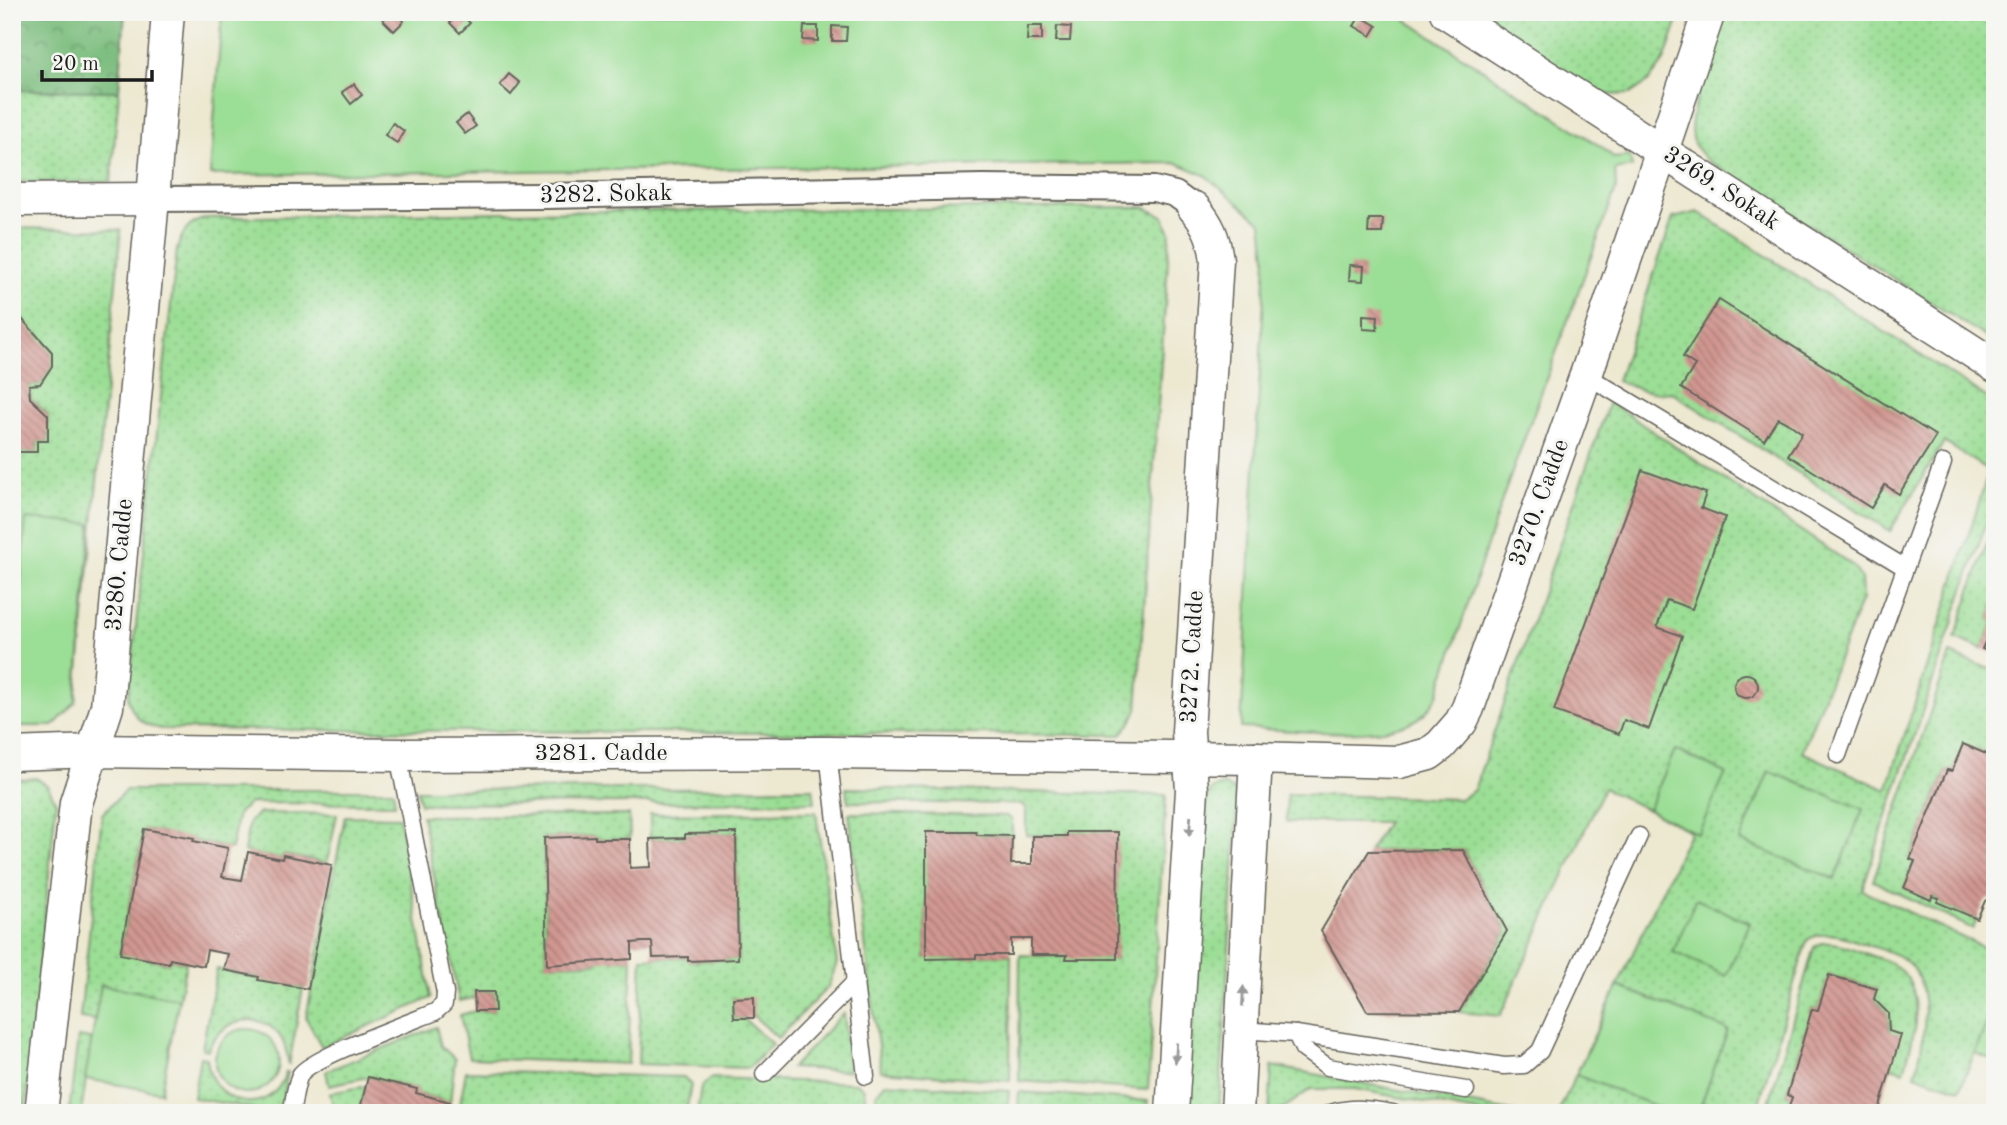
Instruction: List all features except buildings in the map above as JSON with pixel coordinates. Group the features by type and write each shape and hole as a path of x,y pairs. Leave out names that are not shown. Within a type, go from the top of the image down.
{"street":[{"name":"3280. Cadde","path":"41,1113 76,803 107,707 168,12"},
{"name":"3269. Sokak","path":"1446,12 1995,366"},
{"name":"3270. Cadde","path":"1191,758 1399,762 1429,754 1452,735 1468,708 1586,374 1709,12"},
{"name":"3282. Sokak","path":"12,200 561,196 1008,187 1154,188 1175,194 1194,208"},
{"name":"3272. Cadde","path":"1172,1113 1192,790 1188,732 1217,261 1215,242 1208,224 1194,208"},
{"name":"3281. Cadde","path":"12,754 93,751 398,755 828,753 1191,758"},
{"path":"1237,1113 1256,758"}],"lane":[{"path":"1586,374 1904,567"},
{"path":"1838,755 1943,463"},
{"path":"828,753 866,1076"},
{"path":"291,1113 300,1075 306,1069 435,1012 444,1004 445,993 398,755"},
{"path":"1241,1030 1296,1034 1504,1066 1524,1065 1540,1051 1639,836"},
{"path":"764,1074 856,981"},
{"path":"1296,1034 1303,1049 1328,1067 1466,1090"},
{"path":"1331,1113 1363,1108 1393,1113"}],"green space":[{"path":"12,12 125,12 119,91 12,90"},
{"path":"222,12 1394,12 1603,148 1614,158 1630,156 1632,167 1615,170 1616,189 1503,497 1438,695 1417,719 1381,730 1332,732 1241,728 1266,257 1262,223 1205,175 1177,163 210,175"},
{"path":"1471,12 1681,12 1664,61 1649,81 1630,94 1603,95"},
{"path":"1727,12 1995,12 1995,343 1700,153 1692,138 1691,125 1698,93"},
{"path":"12,90 119,91 111,182 12,182"},
{"path":"1144,207 1163,216 1170,232 1137,710 1120,735 161,729 144,723 133,711 128,699 177,249 184,233 195,223 206,218 503,212"},
{"path":"1698,212 1995,403 1995,497 1862,890 1995,953 1995,1003 1960,1089 1915,1075 1922,1046 1925,1012 1919,980 1912,967 1892,953 1829,934 1807,940 1756,1113 1558,1113 1690,831 1604,788 1500,1016 1459,1012 1507,931 1463,850 1369,851 1387,822 1286,822 1287,794 1460,799 1474,790 1609,402 1852,565 1861,578 1862,599 1802,752 1887,790 1989,471 1944,442 1890,531 1671,392 1650,392 1617,381 1673,218"},
{"path":"12,228 121,230 76,702 53,726 12,726 12,458 17,452 37,452 37,441 48,441 48,415 30,398 29,385 40,384 52,366 51,352 12,308"},
{"path":"26,519 91,524 76,702 53,726 12,726 12,626 17,626"},
{"path":"1995,527 1995,605 1989,619 1994,622 1982,649 1955,638 1992,528"},
{"path":"1950,654 1995,671 1995,761 1990,759 1990,755 1964,745 1952,771 1947,770 1910,858 1915,861 1904,888 1931,899 1932,896 1939,898 1938,902 1977,919 1973,929 1873,881"},
{"path":"1675,750 1726,773 1698,834 1648,810"},
{"path":"1769,771 1863,809 1835,879 1740,841"},
{"path":"36,778 48,786 56,803 25,1113 12,1113 12,780"},
{"path":"1223,785 1234,790 1238,802 1219,1113 1187,1113 1206,800 1212,789"},
{"path":"813,788 815,802 420,804 417,790"},
{"path":"846,788 1166,795 1148,1090 1019,1081 1020,955 1116,959 1117,832 1068,832 1067,836 1026,835 1026,808 1021,804 848,802"},
{"path":"126,790 393,790 395,804 250,803 238,813 231,849 144,829 120,953 169,963 170,959 186,963 179,999 101,985 95,1020 80,1018 102,814"},
{"path":"816,812 837,963 828,987 778,1038 734,998 734,1018 743,1018 772,1044 749,1068 638,1064 642,958 688,957 689,961 738,959 736,833 686,834 685,838 650,839 650,814"},
{"path":"259,813 337,814 327,863 283,855 282,859 244,852 249,822"},
{"path":"849,813 1007,816 1012,820 1012,836 977,835 976,832 927,832 926,958 1011,955 1010,1081 881,1071"},
{"path":"629,815 630,839 595,839 594,836 544,838 547,964 632,959 628,1064 469,1058 460,1015 475,1011 494,1011 494,992 475,992 474,998 459,1001 422,816"},
{"path":"345,816 399,817 431,998 322,1047 306,1018"},
{"path":"1696,899 1750,923 1726,976 1673,952"},
{"path":"1822,943 1840,944 1885,960 1905,974 1912,986 1915,1015 1904,1071 1891,1067 1889,1021 1881,1005 1874,999 1877,989 1829,975 1818,1010 1812,1009 1787,1095 1792,1097 1787,1113 1766,1113 1814,947"},
{"path":"217,969 303,988 289,1065 282,1039 261,1022 250,1020 230,1025 213,1040 208,1050 202,1049"},
{"path":"101,985 179,999 161,1092 85,1079"},
{"path":"1618,986 1728,1030 1698,1113 1674,1113 1576,1075"},
{"path":"1995,1003 1995,1061 1975,1053"},
{"path":"844,1013 849,1071 791,1068"},
{"path":"436,1027 441,1046 455,1059 450,1102 416,1093 417,1089 368,1077 329,1085 326,1071"},
{"path":"241,1029 253,1029 270,1038 277,1049 277,1073 270,1084 253,1093 241,1093 229,1088 220,1079 215,1067 215,1055 220,1043 229,1034"},
{"path":"78,1037 92,1039 81,1113 69,1113"},
{"path":"200,1057 207,1058 211,1075 219,1088 230,1097 242,1101 256,1102 268,1097 279,1087 288,1072 281,1113 193,1098"},
{"path":"1272,1066 1520,1113 1482,1113 1355,1089 1311,1089 1277,1113 1269,1113"},
{"path":"466,1071 684,1077 691,1085 686,1113 493,1113 460,1104"},
{"path":"711,1078 856,1083 864,1089 867,1113 697,1113 701,1087"},
{"path":"885,1083 1009,1091 1007,1113 878,1113 876,1094"},
{"path":"366,1086 359,1113 331,1113 333,1106 330,1093"},
{"path":"1019,1092 1148,1101 1147,1113 1018,1113"}]}
